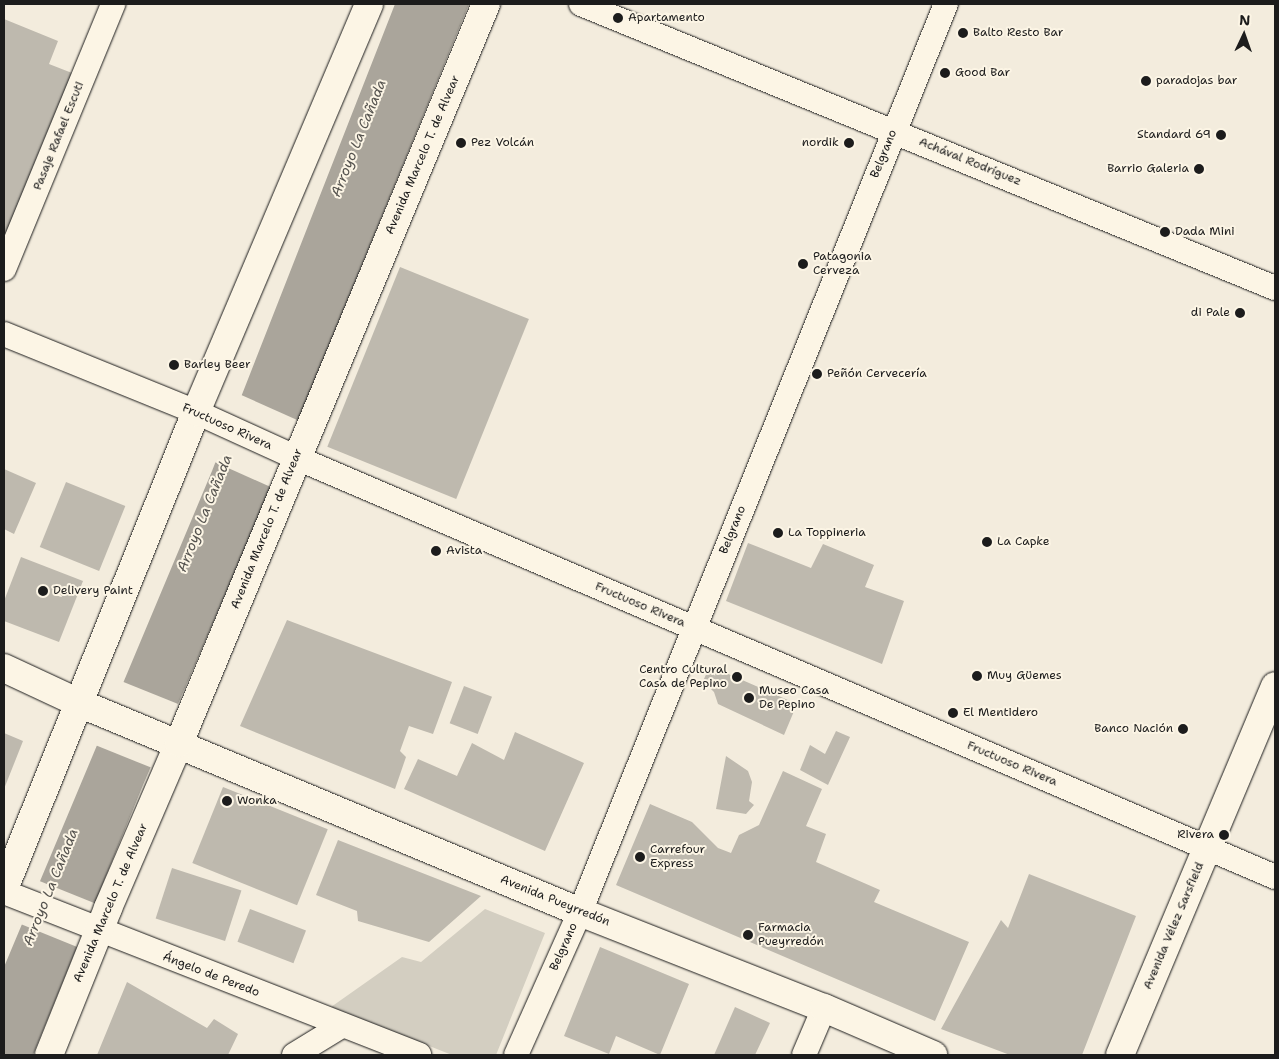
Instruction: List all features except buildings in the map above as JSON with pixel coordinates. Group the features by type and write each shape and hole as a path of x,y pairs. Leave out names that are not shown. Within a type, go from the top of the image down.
{"main road":[{"path":"4,891 79,703 205,416 370,4"},
{"name":"Avenida Marcelo T. de Alvear","path":"49,1055 171,740 291,455 486,4"},
{"path":"4,668 79,703"},
{"name":"Avenida Vélez Sarsfield","path":"1120,1055 1275,686"},
{"name":"Avenida Pueyrredón","path":"79,703 580,912 824,1008 933,1055"}],"street":[{"name":"Pasaje Rafael Escuti","path":"4,269 114,4"},
{"name":"Achával Rodríguez","path":"581,4 893,130 1275,288"},
{"name":"Belgrano","path":"516,1055 580,912 893,130 946,4"},
{"name":"Fructuoso Rivera","path":"4,334 205,416 291,455 1275,877"},
{"name":"Ángelo de Peredo","path":"4,891 98,931 420,1055"},
{"path":"804,1055 824,1008"},
{"path":"294,1055 343,1025"}],"shaded area":[{"path":"485,909 545,933 496,1055 452,1055 331,1007 402,957 421,962"}],"water":[{"name":"Arroyo La Cañada","path":"395,4 469,4 260,514 143,785 33,1055 4,1055 4,967 212,471"}],"pier":[{"path":"239,394 301,422 272,487 210,460"},
{"path":"121,681 181,705 155,769 95,745"},
{"path":"37,880 97,904 80,948 19,924"}],"place":[{"name":"Apartamento","path":"618,18"},
{"name":"Balto Resto Bar","path":"963,33"},
{"name":"Good Bar","path":"945,73"},
{"name":"paradojas bar","path":"1146,81"},
{"name":"Standard 69","path":"1221,135"},
{"name":"Pez Volcán","path":"461,143"},
{"name":"nordik","path":"849,143"},
{"name":"Barrio Galeria","path":"1199,169"},
{"name":"Dada Mini","path":"1165,232"},
{"name":"Patagonia Cerveza","path":"803,264"},
{"name":"di Pale","path":"1240,313"},
{"name":"Barley Beer","path":"174,365"},
{"name":"Peñón Cervecería","path":"817,374"},
{"name":"La Toppineria","path":"778,533"},
{"name":"La Capke","path":"987,542"},
{"name":"Avista","path":"436,551"},
{"name":"Delivery Paint","path":"43,591"},
{"name":"Muy Güemes","path":"977,676"},
{"name":"Centro Cultural Casa de Pepino","path":"737,677"},
{"name":"Museo Casa De Pepino","path":"749,698"},
{"name":"El Mentidero","path":"953,713"},
{"name":"Banco Nación","path":"1183,729"},
{"name":"Wonka","path":"227,801"},
{"name":"Rivera","path":"1224,835"},
{"name":"Carrefour Express","path":"640,857"},
{"name":"Farmacia Pueyrredón","path":"748,935"}]}
